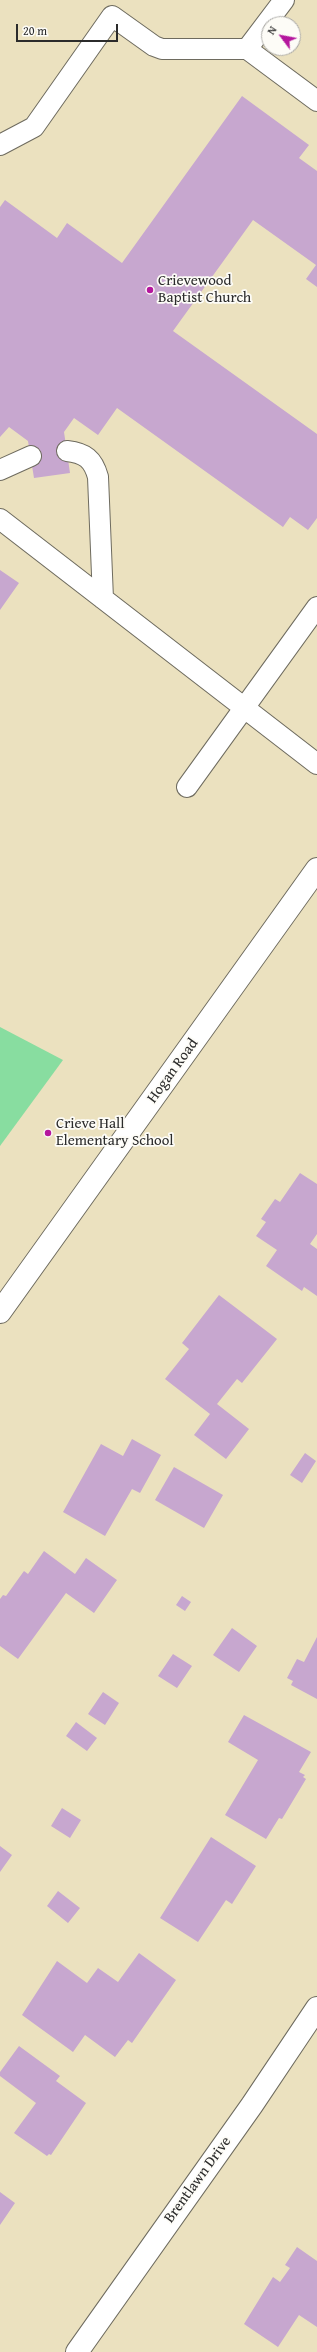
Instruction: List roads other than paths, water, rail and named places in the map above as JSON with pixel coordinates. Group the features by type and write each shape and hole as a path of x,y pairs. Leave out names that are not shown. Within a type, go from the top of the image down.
{"street":[{"name":"Hogan Road","path":"0,1312 317,869"},
{"name":"Brentlawn Drive","path":"77,2352 252,2105 317,2008"}],"lane":[{"path":"247,49 284,0"},
{"path":"0,145 34,127 112,16 154,46 162,49 247,49 317,101"},
{"path":"67,451 80,453 87,456 92,462 98,477 103,599"},
{"path":"0,470 31,456"},
{"path":"0,519 317,764"},
{"path":"187,787 243,707 317,607"}],"place":[{"name":"Crievewood Baptist Church","path":"150,290"},
{"name":"Crieve Hall Elementary School","path":"48,1133"}]}
